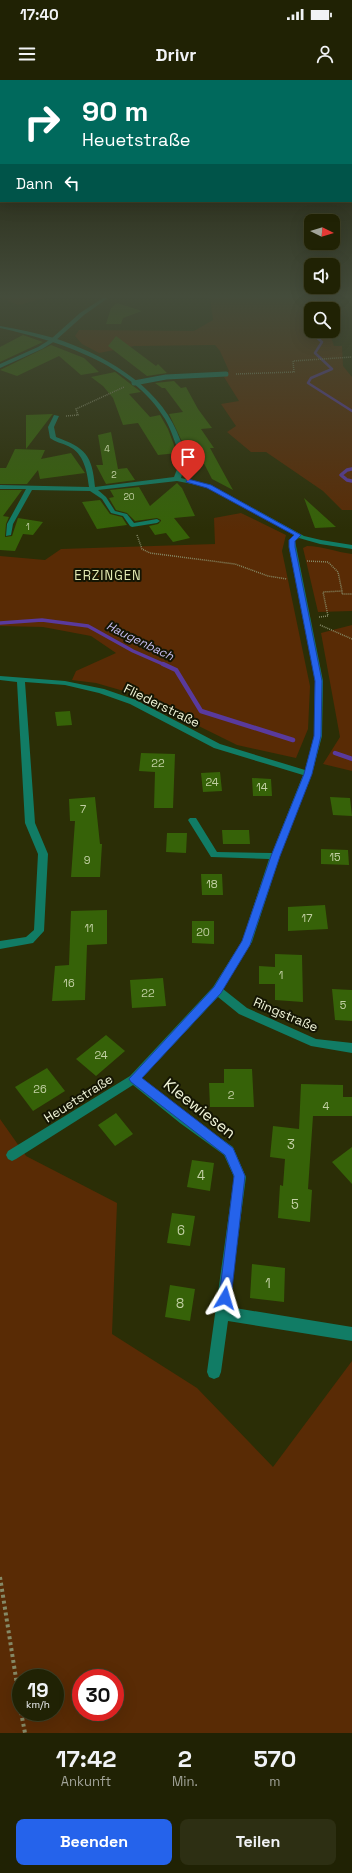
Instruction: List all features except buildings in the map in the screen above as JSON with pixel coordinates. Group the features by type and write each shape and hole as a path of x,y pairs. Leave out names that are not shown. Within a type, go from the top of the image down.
{"street":[{"path":"121,375 134,383 151,399 167,419 179,444 184,459 177,479"},
{"path":"56,416 51,427 52,438 79,449 85,458 91,475 92,489 104,498 113,512 125,515 132,525 157,521"},
{"path":"0,487 29,489 92,489 177,479 209,486 298,535 320,542 352,547"},
{"path":"8,535 10,524 29,489"},
{"name":"Heuetstraße","path":"12,1155 134,1079 217,990 247,942 275,856 308,774 318,736 319,681 298,580 292,540 298,535"},
{"name":"Fliederstraße","path":"0,678 65,683 101,691 133,702 217,746 308,774"},
{"path":"0,945 29,940 39,931 43,854 30,823 21,679"},
{"path":"193,820 214,855 275,856"},
{"name":"Ringstraße","path":"217,990 243,1011 315,1042 352,1048"},
{"name":"Kleewiesen","path":"134,1079 229,1151 240,1176 214,1372"},
{"path":"223,1313 352,1334"}],"lane":[{"path":"134,383 166,377 203,375"}],"path":[{"path":"56,416 78,415 76,409 134,383"},
{"path":"132,525 142,549 150,553 235,564 268,576 280,579 298,580"},
{"path":"295,561 328,562 338,572 342,594 352,594"},
{"path":"306,619 328,616 323,592 342,591"},
{"path":"306,619 352,639"},
{"path":"0,1577 14,1669"},
{"path":"23,1721 25,1733"}],"shaded area":[{"path":"226,375 350,375 352,377 352,510 342,510 323,491 266,452 251,452 227,432 236,426 221,404 239,401 224,377"},
{"path":"241,513 286,535 282,551 310,686 308,729 296,758 237,745 134,694 96,683 72,680 76,671 116,653 91,636 43,627 0,626 0,556 45,560 61,549 215,544 214,518"},
{"path":"307,546 352,554 352,611 318,612 303,548"},
{"path":"352,625 352,771 323,764 340,737 321,633"},
{"path":"0,1119 26,1156 117,1203 112,1334 197,1388 273,1467 352,1361 352,1733 0,1733"}],"waterway":[{"path":"318,375 311,378 308,383 352,411"},
{"path":"352,469 347,470 341,475 347,480 352,481"},
{"name":"Haugenbach","path":"0,623 42,620 88,626 133,651 165,665"},
{"name":"Haugenbach","path":"163,664 176,670 201,711 293,740"},
{"name":"Haugenbach","path":"335,753 352,759"}],"district":[{"name":"ERZINGEN","path":"108,575"}],"route":[{"path":"188,481 209,486 298,535 292,540 292,547 319,681 318,736 308,774 275,856 247,942 217,990 134,1079 184,1119 229,1151 240,1176 225,1298"}]}
